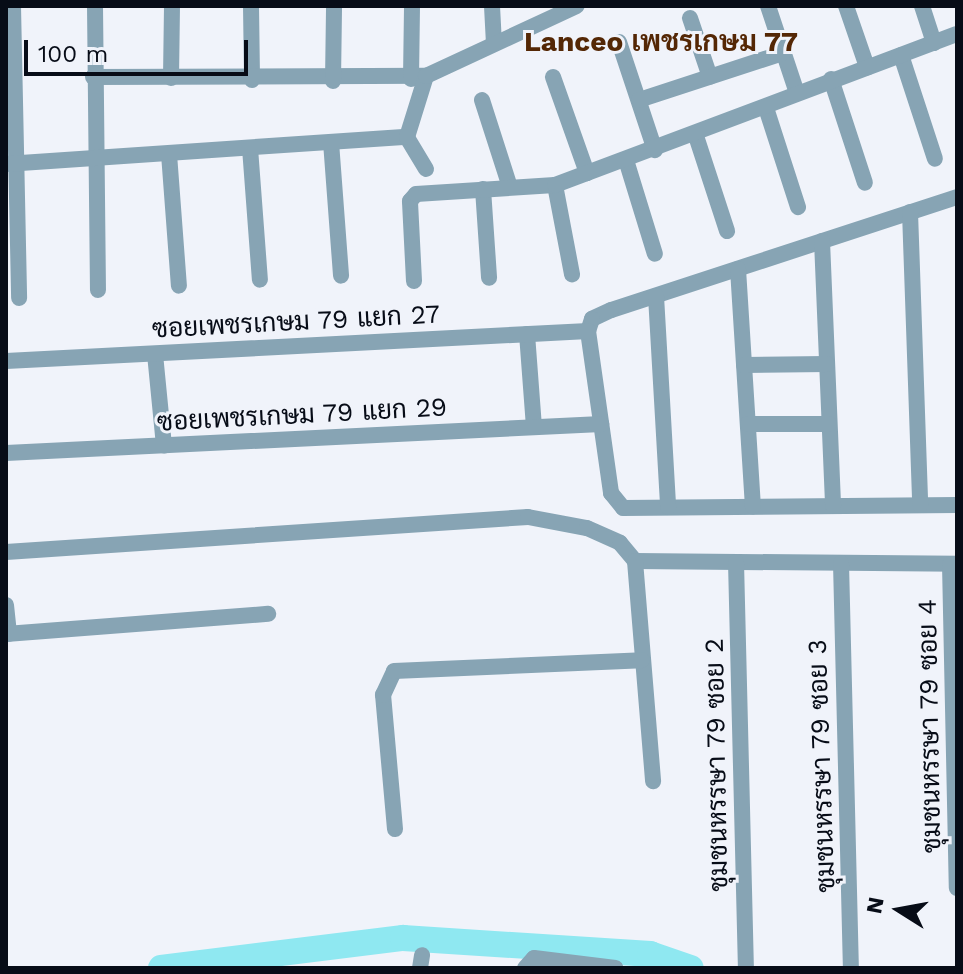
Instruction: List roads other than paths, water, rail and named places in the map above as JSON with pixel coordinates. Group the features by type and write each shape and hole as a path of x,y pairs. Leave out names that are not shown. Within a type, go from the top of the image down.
{"street":[{"path":"13,6 9,164 19,298"},
{"path":"95,6 91,159 98,290"},
{"path":"171,78 172,6"},
{"path":"251,6 252,80"},
{"path":"333,81 334,6"},
{"path":"412,6 418,78 407,137 426,169"},
{"path":"492,6 494,43"},
{"path":"93,77 333,81 418,78 577,6"},
{"path":"768,6 797,93"},
{"path":"846,6 867,67"},
{"path":"922,6 934,43"},
{"path":"690,18 710,77"},
{"path":"414,281 412,197 555,185 767,111 797,93 831,79 957,34"},
{"path":"619,42 655,150"},
{"path":"639,100 783,53"},
{"path":"901,55 935,159"},
{"path":"553,77 587,173"},
{"path":"831,79 865,183"},
{"path":"482,100 510,187"},
{"path":"767,111 798,207"},
{"path":"696,136 727,231"},
{"path":"9,164 407,137"},
{"path":"331,142 341,276"},
{"path":"250,148 260,280"},
{"path":"169,154 179,286"},
{"path":"626,160 655,254"},
{"path":"555,185 572,274"},
{"path":"483,189 489,278"},
{"path":"957,197 592,319 588,331 615,503 668,507 957,505"},
{"path":"910,212 920,505"},
{"path":"822,241 833,506"},
{"path":"738,269 753,507"},
{"path":"656,296 668,507"},
{"name":"ซอยเพชรเกษม 79 แยก 27","path":"6,361 588,331"},
{"path":"527,334 534,427"},
{"path":"155,354 164,446"},
{"path":"744,365 827,364"},
{"name":"ซอยเพชรเกษม 79 แยก 29","path":"6,453 601,424"},
{"path":"748,424 829,424"},
{"path":"6,552 528,517 587,528 620,543 635,561 653,781"},
{"path":"635,561 954,564"},
{"name":"ชุมชนหรรษา 79 ซอย 2","path":"736,562 746,968"},
{"name":"ชุมชนหรรษา 79 ซอย 3","path":"841,563 851,968"},
{"name":"ชุมชนหรรษา 79 ซอย 4","path":"954,564 957,888"},
{"path":"6,605 8,634 268,614"},
{"path":"395,829 383,695 394,671 642,660"},
{"path":"525,968 534,958 615,968"}],"waterway":[{"path":"161,968 403,938 650,954 691,968"}],"district":[{"name":"Lanceo เพชรเกษม 77","path":"661,42"}]}
